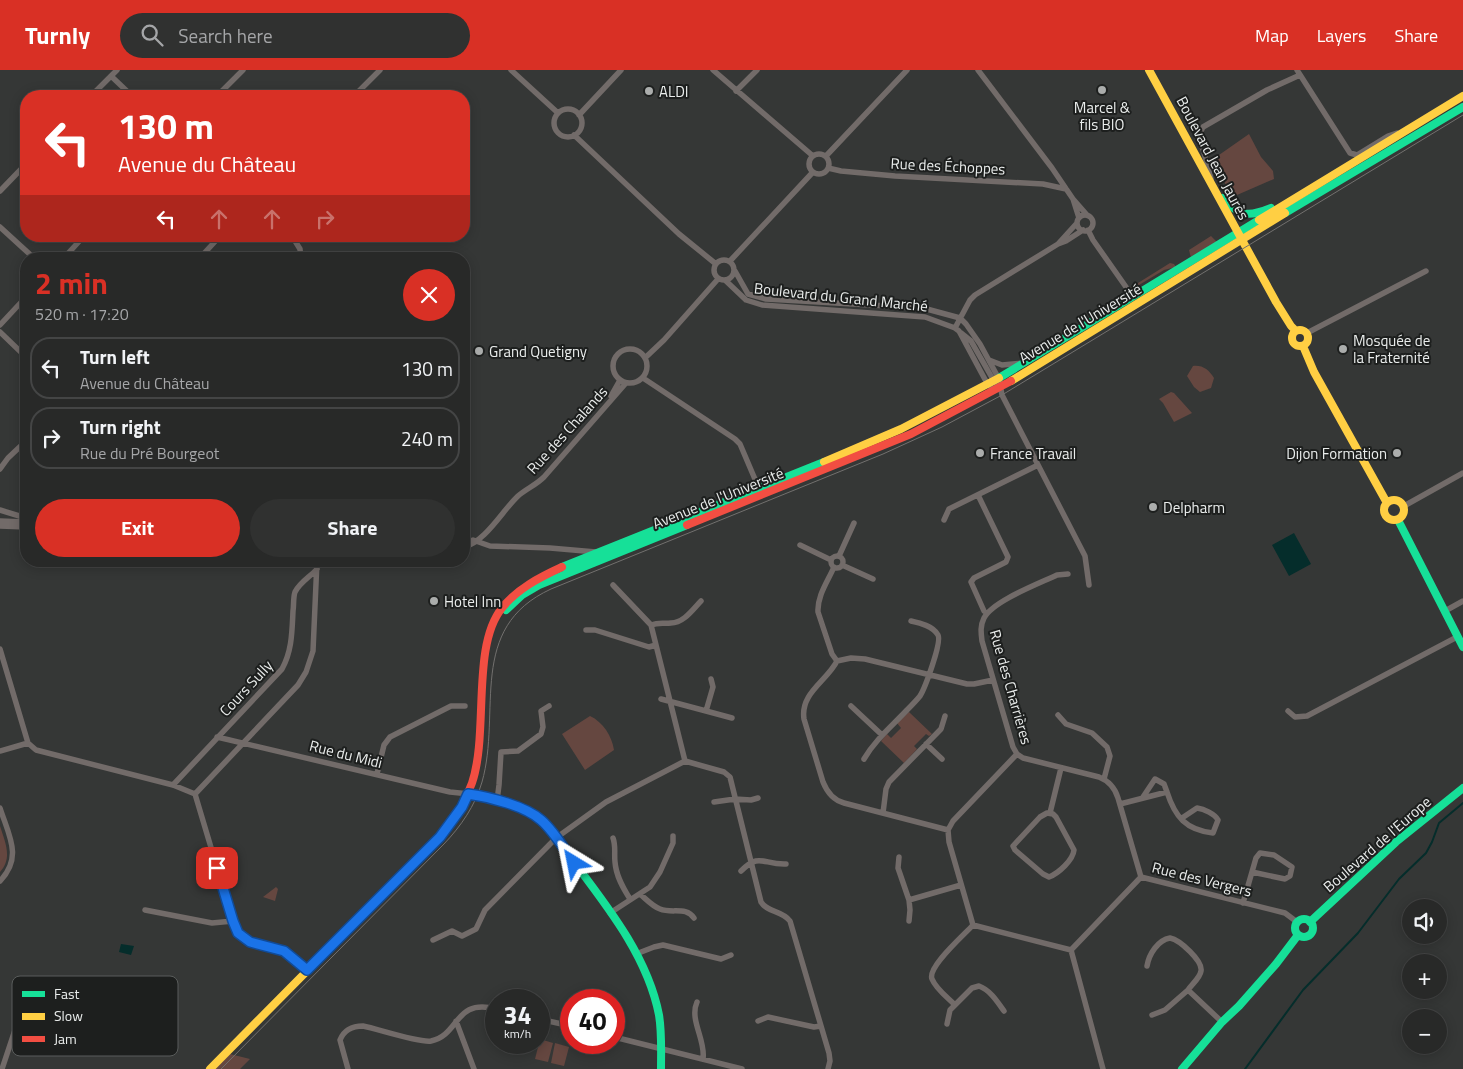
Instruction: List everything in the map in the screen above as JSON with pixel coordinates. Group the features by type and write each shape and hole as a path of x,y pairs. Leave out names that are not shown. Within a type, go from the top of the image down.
{"main road":[{"name":"Boulevard Jean Jaurès","path":"1149,70 1240,237"},
{"name":"Avenue de l'Université","path":"490,632 494,620 502,607 522,588 534,580 598,553 910,434 998,385 1240,237 1295,197 1463,96"},
{"name":"Avenue de l'Université","path":"998,385 1026,362 1133,298 1463,107"},
{"path":"1212,184 1233,210 1245,215 1254,215 1295,197"},
{"path":"1240,237 1285,317 1296,332"},
{"path":"1303,331 1307,333 1308,340 1304,346 1298,346 1292,341 1296,332 1303,331"},
{"path":"1304,346 1314,372 1387,503"},
{"name":"Avenue de l'Université","path":"490,632 508,608 522,595 539,585 760,492"},
{"path":"1396,500 1404,506 1404,513 1398,520 1391,520 1386,516 1384,510 1387,503 1396,500"},
{"path":"1398,520 1463,647"},
{"path":"210,1069 440,837 462,807 468,794 478,759 484,661 490,632"},
{"name":"Boulevard de l'Europe","path":"1310,922 1396,842 1463,788"},
{"path":"556,838 610,913 644,969 659,1016 661,1069"},
{"path":"1303,919 1310,922 1313,927 1312,933 1307,937 1298,935 1295,930 1298,922 1303,919"},
{"path":"1182,1069 1222,1022 1252,992 1298,935"}],"street":[{"path":"97,90 117,70"},
{"path":"224,90 243,70"},
{"path":"360,90 380,70"},
{"path":"511,70 558,113"},
{"path":"579,115 621,70"},
{"path":"713,70 813,156"},
{"path":"736,91 757,70"},
{"path":"826,156 906,70"},
{"path":"957,330 960,318 974,295 1058,244 1092,227 1093,223 1091,217 1073,199 978,70"},
{"path":"1212,184 1204,149 1200,143 1199,135 1203,127 1299,72 1350,153 1357,154 1388,136 1404,131"},
{"path":"111,76 126,90"},
{"path":"571,109 579,115 582,124 578,132 574,135 566,136 558,132 554,120 558,113 571,109"},
{"path":"574,135 679,234 716,264"},
{"path":"819,154 826,156 829,161 828,168 822,174 813,172 809,164 813,156 819,154"},
{"name":"Rue des Échoppes","path":"828,168 895,176 1043,184 1066,189"},
{"path":"0,191 20,170"},
{"path":"730,262 813,172"},
{"path":"1073,199 1079,228 1085,230 1093,240 1133,298"},
{"path":"1058,244 1082,215 1087,215"},
{"path":"0,226 28,252"},
{"path":"69,252 79,242"},
{"path":"205,252 215,242"},
{"path":"724,260 730,262 735,270 732,277 726,280 718,279 714,272 716,264 724,260"},
{"name":"Boulevard du Grand Marché","path":"735,270 748,294 766,299 922,308 960,318"},
{"path":"1307,333 1426,272"},
{"path":"646,357 664,340 718,279"},
{"name":"Boulevard du Grand Marché","path":"726,280 746,300 762,305 925,317 957,330 971,341 998,385"},
{"path":"0,325 20,304"},
{"path":"960,318 972,332 989,360 998,385 1085,556 1090,585"},
{"path":"0,332 20,351"},
{"path":"625,382 615,374 613,368 615,357 620,352 632,348 638,350 646,357 648,368 643,378"},
{"path":"989,360 1005,365 1026,362"},
{"path":"572,445 571,443 612,394 625,382 643,378 735,439 744,450 760,492"},
{"path":"572,445 580,440 625,382"},
{"name":"Rue des Chalands","path":"475,541 518,496 538,483 572,445"},
{"path":"0,469 20,447"},
{"path":"944,520 950,509 1038,465"},
{"path":"1404,506 1463,473"},
{"path":"978,495 1008,557 1006,562 974,578 971,582 984,611 987,613"},
{"path":"1,509 20,517"},
{"path":"0,521 20,520"},
{"path":"832,560 834,557 839,556 854,523"},
{"path":"0,526 20,528"},
{"path":"0,530 20,529"},
{"path":"470,544 475,541"},
{"path":"470,542 475,541 490,546 550,548 598,553"},
{"path":"800,545 832,560"},
{"path":"839,556 843,560 842,565"},
{"path":"832,560 834,567 819,599 818,612 832,654 837,661"},
{"path":"834,567 839,568 842,565"},
{"path":"842,565 872,579"},
{"path":"195,794 298,685 306,672 313,651 317,568"},
{"name":"Cours Sully","path":"173,785 282,669 288,658 292,639 294,594 299,585 311,576 317,568"},
{"name":"Rue des Charrières","path":"1068,574 1057,574 999,604 987,613 982,622 981,634 993,680 1017,754 1023,758 1104,779"},
{"path":"612,585 651,625 685,761"},
{"path":"651,625 659,622 678,622 701,600"},
{"path":"1444,611 1463,601"},
{"path":"864,759 872,746 919,697 933,665 939,638 934,630 923,624 911,622"},
{"path":"586,630 595,630 649,647 656,645"},
{"path":"1288,711 1294,717 1307,716 1457,637"},
{"path":"0,649 28,742 41,752 173,785 195,794"},
{"path":"948,830 839,802 828,792 823,782 804,719 804,706 808,696 832,670 837,661 850,658 865,659 971,684 993,680"},
{"path":"706,711 712,687 711,680"},
{"path":"661,699 732,718"},
{"path":"377,774 384,745 390,737 451,706 465,706"},
{"path":"497,801 500,785 501,752 518,751 541,734 544,727 541,711 549,706"},
{"path":"851,706 882,735"},
{"path":"1058,714 1066,724 1092,733 1106,746 1110,756 1104,779 1114,789 1120,804 1141,877"},
{"path":"883,813 886,789 889,782 941,728 945,716"},
{"name":"Rue du Midi","path":"217,737 513,805 541,820 556,838"},
{"path":"0,751 28,742"},
{"path":"926,744 942,759"},
{"path":"973,925 949,842 948,830 953,820 1017,754"},
{"path":"433,940 452,932 462,936 476,929 485,910 556,838 606,802 685,761 726,773 730,777 762,904 768,909 784,914 790,921 829,1053 828,1069"},
{"path":"1050,813 1061,768"},
{"path":"1143,797 1155,779 1165,785 1172,810 1192,828 1211,833 1215,831 1218,820 1203,809 1197,808 1182,818"},
{"path":"1120,804 1167,792"},
{"path":"195,794 238,933 246,940 284,951 307,970"},
{"path":"714,802 758,798"},
{"path":"0,808 13,853 11,868 0,881"},
{"path":"1050,813 1058,820 1074,850 1071,857 1056,872 1049,876 1043,874 1015,850 1013,846 1040,817 1050,813"},
{"path":"610,913 650,887 655,881 673,843 673,836"},
{"path":"612,838 615,844 618,878 630,899"},
{"path":"1243,903 1256,858 1260,853 1274,855 1292,867 1290,876 1285,879 1252,872"},
{"path":"899,857 898,868 908,900 909,920"},
{"path":"741,871 751,861 760,860 776,864 786,864"},
{"name":"Rue des Vergers","path":"1071,950 1141,877 1285,913 1298,922"},
{"path":"908,900 961,885"},
{"path":"640,894 659,908 666,911 690,912 694,918"},
{"path":"145,910 212,922 233,921"},
{"path":"973,925 1071,950 1103,1069"},
{"path":"955,1005 932,980 931,972 936,964 973,925"},
{"path":"1147,966 1149,956 1162,941 1168,938 1176,940 1196,958 1202,967 1200,974 1188,990 1165,1010 1152,1015"},
{"path":"636,954 654,947 667,945 721,959 731,955"},
{"path":"947,1024 950,1010 972,988 979,986 983,987 996,999 1004,1011"},
{"path":"1188,990 1222,1022"},
{"path":"697,1002 694,1014 704,1050 703,1059"},
{"path":"348,1069 340,1043 341,1037 344,1032 356,1026 429,1041 442,1036 464,1012 474,1007 485,1006"},
{"path":"758,1021 768,1017 814,1027 821,1026"},
{"path":"456,1021 474,1069"},
{"path":"2,1069 12,1039"},
{"path":"625,1040 742,1069"}],"shaded area":[{"path":"1249,134 1261,157 1273,171 1274,179 1237,195 1227,188 1216,161 1219,155"},
{"path":"1211,236 1217,242 1191,258 1189,250"},
{"path":"1170,263 1176,267 1164,270 1134,288 1130,288"},
{"path":"1193,366 1203,367 1210,373 1214,378 1211,388 1200,392 1194,387 1187,376"},
{"path":"1171,392 1192,413 1174,422 1159,399"},
{"path":"909,712 932,734 929,736 926,734 914,746 917,749 904,763 881,741 887,734 891,738 901,728 897,723"},
{"path":"590,716 606,730 614,750 585,770 562,734"},
{"path":"0,826 6,844 7,856 4,867 0,872"},
{"path":"276,887 278,889 275,901 263,897"},
{"path":"550,1042 553,1043 548,1062 535,1059 536,1054 550,1054"},
{"path":"555,1043 560,1044 560,1054 567,1054 564,1066 551,1063"},
{"path":"230,1054 250,1059 240,1069 215,1069"}],"water":[{"path":"1294,533 1311,564 1289,576 1272,545"},
{"path":"121,944 134,946 131,955 119,952"}],"waterway":[{"path":"1245,1069 1303,990 1358,933 1399,879 1426,853 1439,823 1463,803"}],"tram line":[{"path":"221,1069 444,844 467,815 479,791 487,755 492,674 497,649 507,626 524,606 551,589 883,454 942,427 1002,395 1463,115"}],"traffic: fast":[{"path":"1285,213 1463,107"},
{"path":"1223,198 1239,212 1250,214 1271,208"},
{"path":"999,378 1259,220"},
{"path":"562,567 824,462"},
{"path":"1398,520 1463,647"},
{"path":"506,610 522,595 539,585 687,525"},
{"path":"1310,922 1396,842 1463,788"},
{"path":"556,838 617,922 643,967 659,1015 661,1069"},
{"path":"1304,919 1310,922 1313,928 1310,934 1304,937 1298,934 1295,928 1298,922 1304,919"},
{"path":"1182,1069 1222,1022 1239,1006 1276,964 1298,935"}],"traffic: slow":[{"path":"1149,70 1276,302 1296,331"},
{"path":"1259,220 1463,96"},
{"path":"1011,381 1285,213"},
{"path":"1300,330 1306,332 1308,338 1306,344 1300,346 1294,344 1292,338 1294,332 1300,330"},
{"path":"1303,346 1314,372 1387,503"},
{"path":"824,462 901,429 999,378"},
{"path":"1390,500 1398,500 1404,506 1404,510 1404,514 1398,520 1390,520 1384,514 1384,506 1390,500"},
{"path":"210,1069 406,871"}],"traffic: jam":[{"path":"687,525 911,434 1011,381"},
{"path":"406,871 453,820 472,783 477,763 483,667 493,624 502,608 522,589 537,579 562,567"}],"place":[{"name":"Marcel & fils BIO","path":"1102,90"},
{"name":"ALDI","path":"649,91"},
{"name":"Mosquée de la Fraternité","path":"1343,349"},
{"name":"Grand Quetigny","path":"479,351"},
{"name":"France Travail","path":"980,453"},
{"name":"Dijon Formation","path":"1397,453"},
{"name":"Delpharm","path":"1153,507"},
{"name":"Hotel Inn","path":"434,601"}],"route":[{"path":"217,868 238,933 250,942 290,954 307,970 440,837 462,807 468,794 513,805 534,815 541,820 556,838 574,863"}]}
